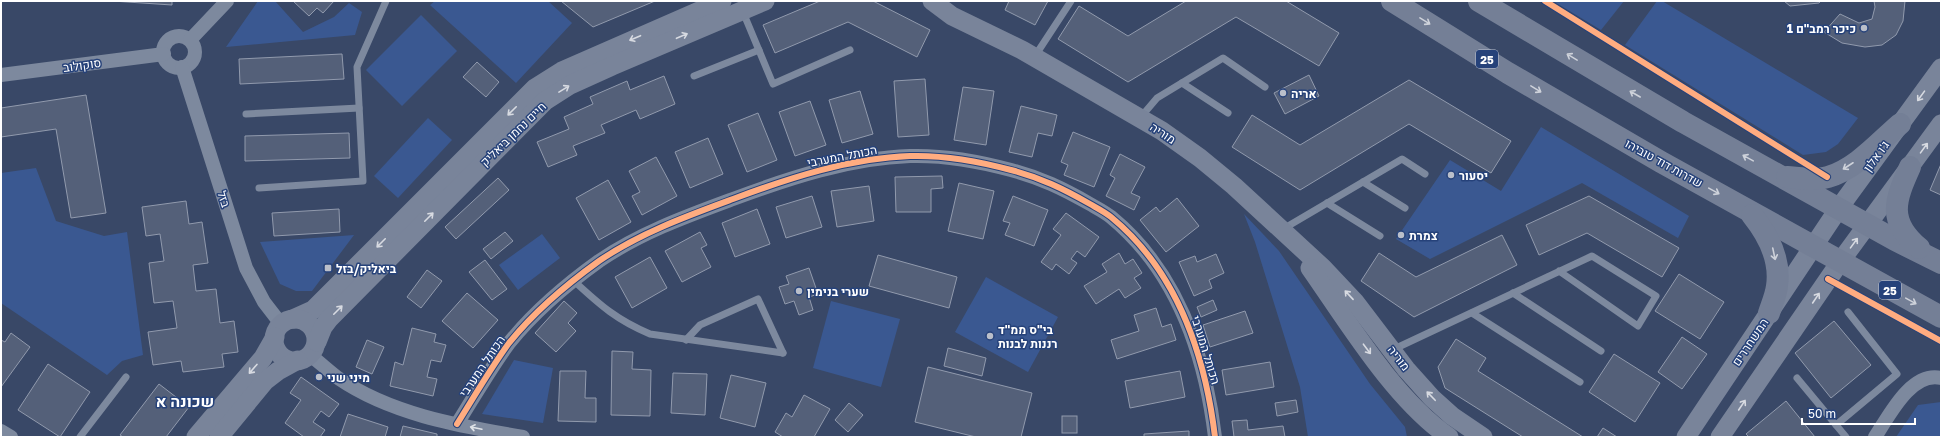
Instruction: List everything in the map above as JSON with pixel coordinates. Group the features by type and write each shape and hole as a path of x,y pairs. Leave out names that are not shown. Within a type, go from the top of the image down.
{"highway":[{"name":"שדרות דוד טוביהו","path":"1392,1 1582,117 1941,317"},
{"path":"1479,1 1664,111 1937,262"},
{"path":"1783,176 1809,179 1828,177 1858,160 1900,124"},
{"path":"1910,167 1897,195 1896,209 1899,223 1906,237 1937,262"},
{"path":"1747,209 1765,230 1772,245 1776,265 1777,286 1769,313"}],"street":[{"path":"190,40 227,1"},
{"name":"חיים נחמן ביאליק","path":"283,327 314,310 535,88 562,71 722,1"},
{"name":"חיים נחמן ביאליק","path":"308,352 323,326 329,319 545,101 570,85 765,1"},
{"name":"מוריה","path":"939,3 1162,131 1234,186 1323,268 1355,302 1432,398 1452,416 1483,437"},
{"path":"180,36 190,40 195,48 194,58 191,62 177,68 168,63 164,54 166,44 174,37 180,36"},
{"name":"סוקולוב","path":"1,76 164,54"},
{"name":"בזל","path":"182,67 246,268 264,302 283,327"},
{"name":"ג'ו אלון","path":"1813,246 1941,68"},
{"path":"1720,437 1840,262 1941,124"},
{"name":"הכותל המערבי","path":"456,424 485,377 511,342 540,310 600,261 628,244 679,219 747,193 802,175 857,162 910,156 949,158 995,166 1040,178 1073,194 1110,216 1148,255 1172,291 1190,328 1204,370 1215,437"},
{"name":"מוריה","path":"1285,234 1340,313 1392,381 1441,435"},
{"name":"המשחררים","path":"1686,437 1813,246"},
{"path":"196,437 263,358 283,327 299,319 310,325 316,336 308,352 265,381 219,437"},
{"path":"283,327 277,349 280,354 286,358 308,352"},
{"path":"308,352 339,378 369,395 406,411 456,424 523,437"},
{"path":"1875,437 1903,397 1919,380 1936,377 1941,378"},
{"path":"1441,435 1452,416"},
{"path":"1,431 11,437"}],"lane":[{"path":"259,188 362,181 357,67 386,1"},
{"path":"1028,53 1071,1"},
{"path":"743,10 773,84 850,50"},
{"path":"694,76 759,50"},
{"path":"1140,118 1157,98 1223,58 1265,87"},
{"path":"1182,83 1228,113"},
{"path":"246,114 359,108"},
{"path":"1285,234 1326,204 1402,159 1425,174"},
{"path":"1363,182 1405,208"},
{"path":"1326,204 1380,236"},
{"path":"1392,350 1472,313 1559,271 1592,256 1656,296 1638,326 1559,271"},
{"path":"574,281 604,309 630,325 650,334 686,340 783,352 758,299 700,325 686,340"},
{"path":"1513,293 1601,351"},
{"path":"1836,425 1896,374 1848,312"},
{"path":"1472,313 1580,382"},
{"path":"80,437 126,377"},
{"path":"1797,378 1846,437"}],"shaded area":[{"path":"258,1 275,1 303,32 334,17 349,3 362,12 355,35 226,47"},
{"path":"435,1 548,1 572,23 516,83 430,5"},
{"path":"1553,1 1624,1 1601,30"},
{"path":"1657,1 1662,1 1858,118 1838,144 1826,152 1803,155 1625,45"},
{"path":"421,15 457,51 402,106 366,70"},
{"path":"428,118 452,140 398,198 374,176"},
{"path":"1541,127 1689,216 1678,238 1582,183 1430,259 1396,239 1450,160 1501,191"},
{"path":"36,168 56,221 104,236 127,232 143,355 122,361 107,375 1,303 1,173"},
{"path":"1244,214 1279,251 1370,384 1405,427 1407,437 1308,437 1300,387 1255,242"},
{"path":"542,234 560,258 518,290 499,265"},
{"path":"354,235 312,291 296,291 280,284 260,242"},
{"path":"986,277 1058,317 1028,372 955,332"},
{"path":"831,301 900,319 881,387 813,368"},
{"path":"514,360 553,368 543,423 482,414"},
{"path":"1941,402 1941,437 1896,437 1918,405"}],"building":[{"path":"112,1 172,1 172,5"},
{"path":"293,1 334,1 323,13 317,8 309,16"},
{"path":"561,1 655,1 593,27"},
{"path":"820,1 873,1 930,30 917,57 848,22 775,53 763,25"},
{"path":"1009,1 1048,1 1035,25 1005,10"},
{"path":"1186,1 1286,1 1339,33 1319,66 1236,17 1128,82 1058,39 1079,6 1128,36"},
{"name":"כיכר רמב\"ם 1","path":"1784,1 1821,1 1819,3 1790,6"},
{"name":"כיכר רמב\"ם 1","path":"1874,1 1905,1 1903,21 1896,35 1882,45 1865,47 1842,43 1824,32 1840,14 1859,23 1872,19 1875,7"},
{"path":"342,54 344,79 240,84 239,59"},
{"path":"477,62 499,82 486,97 463,77"},
{"path":"1309,75 1319,96 1285,114 1274,93"},
{"path":"664,76 675,104 640,119 636,110 601,125 605,133 573,146 577,155 548,167 537,142 569,129 564,117 593,104 590,97 627,81 630,90"},
{"path":"925,79 929,135 898,137 894,81"},
{"path":"1409,80 1511,141 1491,173 1409,124 1300,190 1232,147 1252,115 1300,145"},
{"path":"963,87 994,91 986,145 954,140"},
{"path":"860,91 873,134 842,143 829,100"},
{"path":"86,95 106,213 71,218 56,129 1,137 1,108"},
{"path":"810,101 826,145 795,156 779,112"},
{"path":"1021,106 1057,115 1052,136 1038,133 1032,157 1009,152"},
{"path":"758,113 777,160 747,172 728,125"},
{"path":"1073,132 1110,147 1094,187 1064,175 1068,165 1061,162"},
{"path":"349,133 350,158 245,161 245,136"},
{"path":"708,138 723,174 690,188 675,152"},
{"path":"1120,154 1145,167 1131,193 1140,197 1134,210 1106,196 1115,178 1110,175"},
{"path":"656,157 677,196 642,215 632,196 640,192 629,171"},
{"path":"1941,164 1941,195 1930,190"},
{"path":"942,176 943,188 931,189 931,212 896,212 895,177"},
{"path":"498,178 509,190 456,239 445,227"},
{"path":"608,180 631,222 599,240 576,198"},
{"path":"959,183 994,191 983,239 948,231"},
{"path":"869,186 874,221 837,227 831,191"},
{"path":"812,196 822,227 786,238 776,207"},
{"path":"1013,196 1048,210 1034,246 1005,235 1010,223 1003,221"},
{"path":"1589,196 1679,248 1662,277 1587,233 1539,255 1526,225"},
{"path":"1177,198 1199,226 1166,252 1140,220 1156,207 1160,212"},
{"path":"186,201 189,224 202,222 208,263 193,265 196,291 216,289 220,323 234,321 238,352 222,354 224,367 183,372 181,361 153,365 148,332 177,328 173,301 154,303 149,263 164,261 160,234 146,236 142,207"},
{"path":"339,209 340,232 274,236 272,213"},
{"path":"757,209 770,244 735,257 722,223"},
{"path":"1066,213 1099,237 1085,257 1077,251 1071,259 1077,263 1069,274 1056,264 1052,270 1041,262 1061,235 1053,229"},
{"path":"505,232 513,241 491,259 483,249"},
{"path":"700,232 707,245 701,248 711,267 682,282 665,251"},
{"path":"1502,235 1517,265 1414,317 1361,281 1379,253 1416,277"},
{"path":"1119,253 1125,264 1133,259 1142,273 1134,278 1141,288 1125,298 1119,289 1096,304 1084,286 1107,272 1102,264"},
{"path":"1216,254 1224,273 1209,280 1212,288 1194,296 1179,262 1195,256 1197,262"},
{"path":"878,255 957,277 949,308 869,286"},
{"path":"650,257 667,288 632,308 615,277"},
{"path":"485,260 507,289 492,300 469,272"},
{"name":"שערי בנימין","path":"809,268 818,294 809,297 813,310 799,315 794,301 785,304 779,287 789,284 786,276"},
{"path":"427,270 442,281 421,308 407,297"},
{"path":"1679,274 1724,302 1700,339 1655,311"},
{"path":"467,293 498,320 473,348 442,321"},
{"path":"1213,300 1217,310 1201,317 1197,307"},
{"path":"564,301 577,313 568,323 576,331 556,352 535,333"},
{"path":"1156,308 1162,327 1171,324 1176,340 1117,359 1111,340 1139,331 1134,315"},
{"path":"1245,311 1253,333 1210,347 1203,325"},
{"path":"1834,321 1871,365 1831,398 1795,353"},
{"path":"412,328 436,334 434,342 446,345 441,362 431,360 427,377 437,379 433,396 390,386 395,362 403,365"},
{"path":"11,333 30,347 1,387 1,340 5,342"},
{"path":"1682,337 1707,354 1682,389 1658,372"},
{"path":"1456,339 1486,358 1478,371 1583,437 1523,437 1445,388 1438,367"},
{"path":"367,340 384,347 372,374 356,367"},
{"path":"948,348 986,358 982,376 944,366"},
{"path":"612,351 633,352 632,369 651,370 650,416 611,415"},
{"path":"1614,354 1660,383 1635,422 1589,392"},
{"path":"1270,362 1274,387 1226,395 1222,370"},
{"path":"48,364 90,392 60,437 18,410"},
{"path":"928,367 1032,393 1021,437 976,437 915,422"},
{"path":"560,371 586,371 585,398 596,398 596,422 558,421"},
{"path":"1180,371 1185,397 1130,408 1125,381"},
{"path":"673,373 707,374 705,415 671,413"},
{"path":"731,375 766,383 755,427 720,418"},
{"path":"301,377 339,404 329,417 321,411 313,422 325,430 320,437 304,437 285,423 301,400 290,393"},
{"path":"159,384 189,407 166,437 123,437 120,435"},
{"path":"804,395 830,409 814,437 783,437 775,432 786,413 792,417"},
{"path":"1296,400 1298,412 1277,416 1275,403"},
{"path":"1786,401 1815,437 1749,437 1746,434"},
{"path":"849,403 863,415 848,432 835,420"},
{"path":"348,414 388,427 385,437 340,437"},
{"path":"1062,416 1077,416 1077,433 1062,433"},
{"path":"1247,420 1248,430 1283,426 1285,437 1234,437 1232,421"},
{"path":"403,426 437,434 437,437 400,437"},
{"path":"1603,428 1617,437 1597,437"},
{"path":"1189,431 1189,437 1144,437 1144,434"}],"cycle path":[{"path":"1545,1 1827,177"},
{"path":"457,424 495,363 509,343 529,320 575,279 615,251 647,234 681,219 754,191 820,170 887,158 923,156 961,159 986,164 1022,173 1042,180 1070,193 1104,212 1134,239 1154,263 1171,289 1184,316 1204,375 1215,437"},
{"path":"1828,279 1941,341"}],"place":[{"name":"כיכר רמב\"ם 1","path":"1864,28"},
{"name":"אריה","path":"1283,93"},
{"name":"יסעור","path":"1451,175"},
{"name":"צמרת","path":"1401,235"},
{"name":"ביאליק/בזל","path":"328,268"},
{"name":"שערי בנימין","path":"799,291"},
{"name":"בי\"ס ממ\"ד רננות לבנות","path":"990,336"},
{"name":"מיני שני","path":"319,377"}],"district":[{"name":"שכונה א","path":"185,401"}]}
